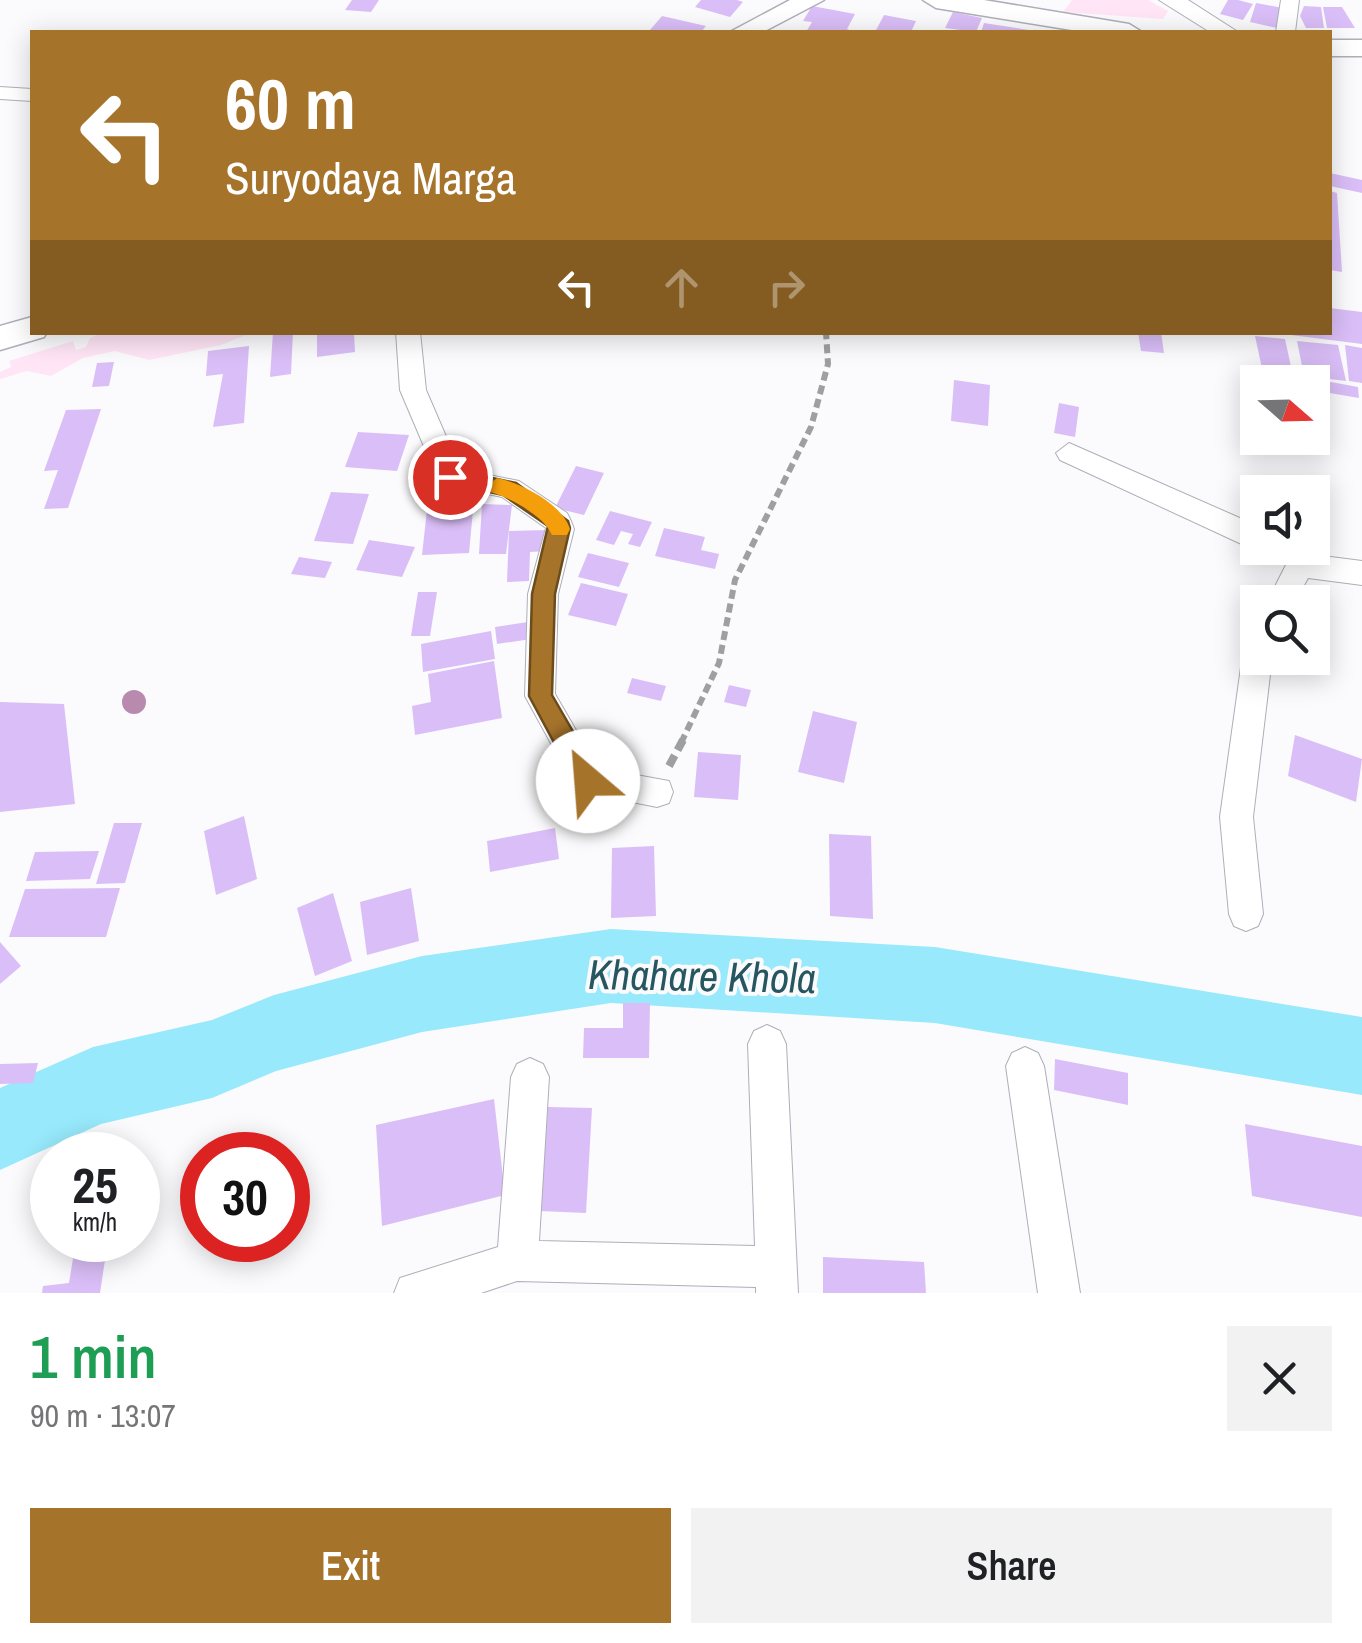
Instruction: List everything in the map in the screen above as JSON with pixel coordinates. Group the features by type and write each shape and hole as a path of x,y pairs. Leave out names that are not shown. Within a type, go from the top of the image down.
{"main road":[{"path":"747,30 811,0"},
{"path":"936,0 1117,30"},
{"path":"1332,48 1362,48"},
{"path":"0,338 30,330"}],"street":[{"path":"1171,0 1223,30"},
{"path":"1286,30 1290,0"},
{"path":"0,93 30,95"},
{"path":"408,335 408,371 414,404 436,438 450,477 509,488 557,521 560,528 544,594 540,696 588,781 657,792"},
{"path":"1069,453 1240,530"},
{"path":"1327,565 1362,573"},
{"path":"1246,914 1235,866 1241,742 1254,675"},
{"path":"414,1293 517,1261 777,1280 767,1044"},
{"path":"1025,1066 1060,1293"},
{"path":"517,1261 530,1077"}],"path":[{"path":"657,792 719,662 734,583 757,526 820,411 830,356 826,335"}],"shaded area":[{"path":"1072,0 1148,0 1168,11 1163,19 1063,12"},
{"path":"246,335 221,345 149,360 115,351 83,358 51,376 27,371 0,379 0,372 11,367 9,361 73,341 76,350 86,347 90,338"}],"building":[{"path":"352,0 379,0 371,12 345,10"},
{"path":"701,0 743,2 730,17 695,7"},
{"path":"1228,0 1253,4 1243,20 1220,14"},
{"path":"1256,3 1283,8 1277,28 1250,22"},
{"path":"812,6 855,14 849,30 807,30 812,22 803,21"},
{"path":"1304,6 1321,7 1324,28 1306,28 1300,16"},
{"path":"1323,7 1342,7 1355,28 1327,28"},
{"path":"953,12 982,18 977,30 945,28"},
{"path":"884,15 916,21 912,30 876,30"},
{"path":"662,16 706,26 703,30 650,30"},
{"path":"984,23 1029,30 982,30"},
{"path":"1332,173 1362,180 1362,193 1332,186"},
{"path":"1332,192 1337,193 1342,272 1332,270"},
{"path":"1332,308 1362,312 1362,344 1291,335 1332,335"},
{"path":"273,335 293,335 291,374 270,377"},
{"path":"317,335 354,335 355,352 317,357"},
{"path":"1138,335 1161,335 1164,353 1141,351"},
{"path":"1255,336 1285,339 1291,365 1261,365"},
{"path":"1297,341 1338,345 1346,381 1330,379 1330,365 1302,365"},
{"path":"1345,345 1362,348 1362,383 1349,381"},
{"path":"249,346 244,423 213,427 223,374 206,376 208,351"},
{"path":"114,362 109,386 92,387 97,363"},
{"path":"954,380 990,385 988,426 951,421"},
{"path":"1330,382 1358,387 1359,398 1330,393"},
{"path":"1059,403 1079,407 1075,437 1054,433"},
{"path":"101,409 68,508 44,509 58,470 44,471 66,410"},
{"path":"358,432 409,435 397,471 345,467"},
{"path":"576,466 604,473 584,515 555,508"},
{"path":"331,492 369,494 353,544 314,541"},
{"path":"474,500 469,553 422,555 428,501"},
{"path":"482,504 512,505 506,554 479,554"},
{"path":"610,511 652,522 640,547 628,544 633,534 621,531 614,545 596,540"},
{"path":"664,528 705,537 701,550 719,554 715,569 655,556"},
{"path":"548,530 547,551 530,552 529,581 507,582 509,531"},
{"path":"369,540 415,547 402,577 356,570"},
{"path":"588,553 629,563 619,587 578,577"},
{"path":"299,557 332,562 325,578 291,574"},
{"path":"581,583 628,594 616,626 568,615"},
{"path":"418,592 437,592 430,636 411,636"},
{"path":"528,622 531,639 497,644 495,627"},
{"path":"491,631 495,659 423,672 421,644"},
{"path":"494,661 502,718 415,735 412,706 431,702 428,674"},
{"path":"632,678 666,686 661,701 627,693"},
{"path":"729,685 751,690 746,707 724,702"},
{"path":"0,702 64,704 75,804 0,812"},
{"path":"813,711 857,722 844,783 798,772"},
{"path":"1295,735 1362,759 1356,802 1288,776"},
{"path":"698,752 741,755 738,800 694,797"},
{"path":"244,816 257,879 216,895 204,831"},
{"path":"114,823 142,823 125,883 96,884"},
{"path":"555,828 559,859 490,872 487,841"},
{"path":"829,834 871,836 873,919 830,916"},
{"path":"654,846 656,916 611,918 612,848"},
{"path":"99,851 90,879 26,881 35,852"},
{"path":"120,888 106,937 9,937 25,889"},
{"path":"411,888 419,941 367,955 360,902"},
{"path":"333,893 352,961 315,976 297,908"},
{"path":"0,942 21,966 0,984"},
{"path":"623,1003 650,1003 649,1058 583,1058 584,1028 623,1028"},
{"path":"1055,1059 1128,1073 1128,1105 1054,1090"},
{"path":"38,1063 33,1083 0,1084 0,1064"},
{"path":"494,1099 505,1195 382,1226 376,1125"},
{"path":"548,1107 592,1108 586,1213 540,1211"},
{"path":"1245,1124 1362,1146 1362,1217 1252,1196"},
{"path":"823,1257 924,1262 926,1293 823,1293"},
{"path":"72,1262 105,1262 100,1293 42,1293 43,1286 69,1283"}],"waterway":[{"name":"Khahare Khola","path":"0,1130 93,1086 212,1059 274,1033 422,994 611,966 935,985 1362,1056"}],"slow traffic":[{"path":"497,486 509,488 557,521 560,529"}],"route":[{"path":"450,477 509,488 557,521 560,528 545,582 540,696 588,781"}]}
